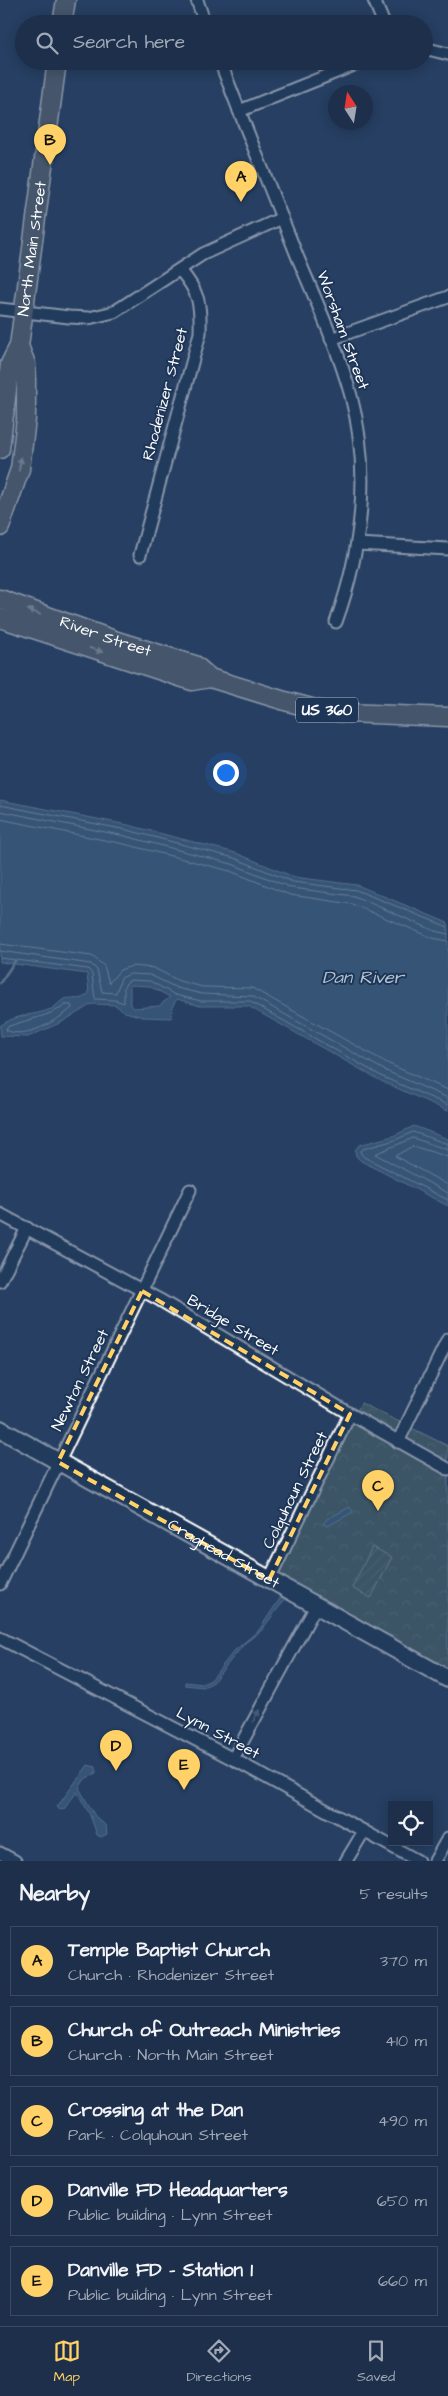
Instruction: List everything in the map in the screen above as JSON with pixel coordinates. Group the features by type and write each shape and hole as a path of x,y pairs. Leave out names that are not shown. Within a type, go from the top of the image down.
{"main road":[{"path":"64,15 66,0"},
{"name":"North Main Street","path":"0,449 10,364 19,346 56,70"},
{"name":"North Main Street","path":"0,527 20,469 26,419 26,364 19,346"},
{"name":"River Street","path":"0,599 106,637 195,665 210,678 320,710 346,713 448,717"},
{"name":"River Street","path":"0,618 192,681 210,678"},
{"name":"Craghead Street","path":"0,1429 448,1679"}],"street":[{"path":"197,0 202,15"},
{"path":"374,0 380,15"},
{"path":"433,50 448,54"},
{"name":"Worsham Street","path":"223,70 331,338 351,398 358,435 362,489 357,544 350,581 336,622"},
{"path":"239,111 342,70"},
{"path":"0,309 69,318 104,315 114,312 203,254 282,218"},
{"name":"Rhodenizer Street","path":"140,555 200,333 199,301 195,288 180,270"},
{"path":"331,338 448,296"},
{"path":"357,544 448,549"},
{"name":"Newton Street","path":"0,1584 190,1190"},
{"name":"Bridge Street","path":"0,1214 142,1291 398,1442 448,1469"},
{"path":"0,1281 27,1228"},
{"path":"398,1442 448,1339"},
{"name":"Colquhoun Street","path":"269,1580 350,1414"},
{"path":"233,1759 316,1606"},
{"name":"Lynn Street","path":"0,1638 233,1759 418,1861"},
{"path":"346,1861 364,1831"},
{"path":"435,1861 448,1838"},
{"path":"0,1853 15,1861"}],"highlighted area":[{"path":"142,1291 350,1414 269,1580 58,1462"}],"green space":[{"path":"361,1403 448,1446 448,1671 278,1575"},
{"path":"372,1547 392,1557 371,1598 352,1588"}],"water":[{"name":"Dan River","path":"0,800 128,825 236,853 294,877 357,885 448,923 448,1111 381,1081 248,1006 200,1006 177,999 173,1005 171,1018 143,1017 125,1012 115,1005 92,1004 62,1022 28,1037 1,1036 0,1026 6,1022 53,1008 64,999 79,999 89,993 87,974 0,962","holes":["130,985 149,986 170,997 159,1006 134,1008 130,1005"]},
{"path":"414,1126 448,1139 448,1206 361,1161 356,1156 355,1150 359,1145 393,1136"},
{"path":"350,1507 353,1512 328,1526 323,1524 327,1519"},
{"path":"281,1597 285,1599 261,1631 245,1643 212,1683 203,1687 185,1685 185,1682 202,1684 211,1680 234,1651 259,1630"},
{"path":"88,1765 96,1767 96,1773 85,1779 79,1788 95,1816 106,1826 107,1834 101,1837 97,1835 90,1815 77,1792 64,1809 60,1810 57,1807"}],"waterway":[{"path":"0,983 15,961"}],"place":[{"name":"Church of Outreach Ministries","path":"50,165"},
{"name":"Temple Baptist Church","path":"241,202"},
{"name":"Crossing at the Dan","path":"378,1511"},
{"name":"Danville FD Headquarters","path":"116,1771"},
{"name":"Danville FD - Station 1","path":"184,1790"}]}
